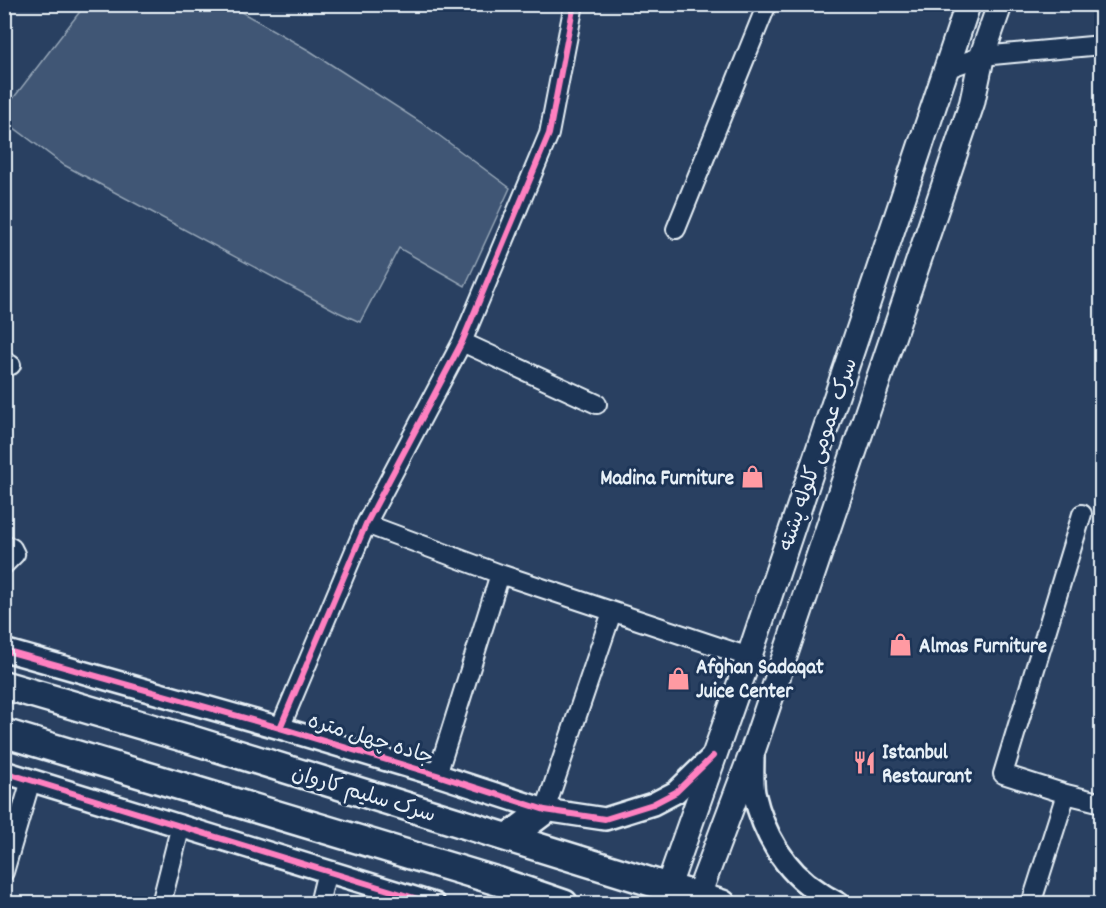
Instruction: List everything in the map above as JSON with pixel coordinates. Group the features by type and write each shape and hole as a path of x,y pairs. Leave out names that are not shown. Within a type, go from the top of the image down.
{"main road":[{"name":"سرک عمومی کلوله پشته","path":"665,895 748,657 968,4"},
{"name":"سرک عمومی کلوله پشته","path":"705,901 753,750 972,103 982,56 1000,4"},
{"name":"سرک سلیم کاروان","path":"4,685 509,837 665,895 705,901"},
{"path":"4,734 496,892 564,903"},
{"path":"509,837 545,810"}],"street":[{"path":"280,728 366,524 462,342 549,134 574,4"},
{"path":"676,230 767,4"},
{"path":"946,69 982,56 1101,45"},
{"path":"462,342 597,404"},
{"path":"1082,514 1003,774 1101,803"},
{"path":"366,524 500,574 748,657"},
{"path":"4,544 12,548 15,554 4,564"},
{"path":"437,775 500,574"},
{"path":"545,810 612,612"},
{"name":"جاده چهل متره","path":"4,650 280,728 545,810 605,819 653,804 676,792 713,756"},
{"path":"753,750 754,791 764,827 778,852 796,874 817,892 839,903"},
{"path":"4,772 434,903"},
{"path":"4,872 31,780"},
{"path":"1031,903 1066,794"},
{"path":"161,903 181,825"},
{"path":"319,903 327,872"}],"shaded area":[{"path":"85,5 229,5 310,51 425,125 510,188 465,286 399,248 360,322 64,165 5,121 5,109"}],"cycle path":[{"path":"280,728 366,524 462,342 549,134 574,4"},
{"path":"4,650 280,728 545,810 605,819 653,804 676,792 713,756"},
{"path":"4,772 434,904"}],"place":[{"name":"Madina Furniture","path":"752,477"},
{"name":"Almas Furniture","path":"901,645"},
{"name":"Afghan Sadaqat Juice Center","path":"678,678"},
{"name":"Istanbul Restaurant","path":"864,763"}]}
